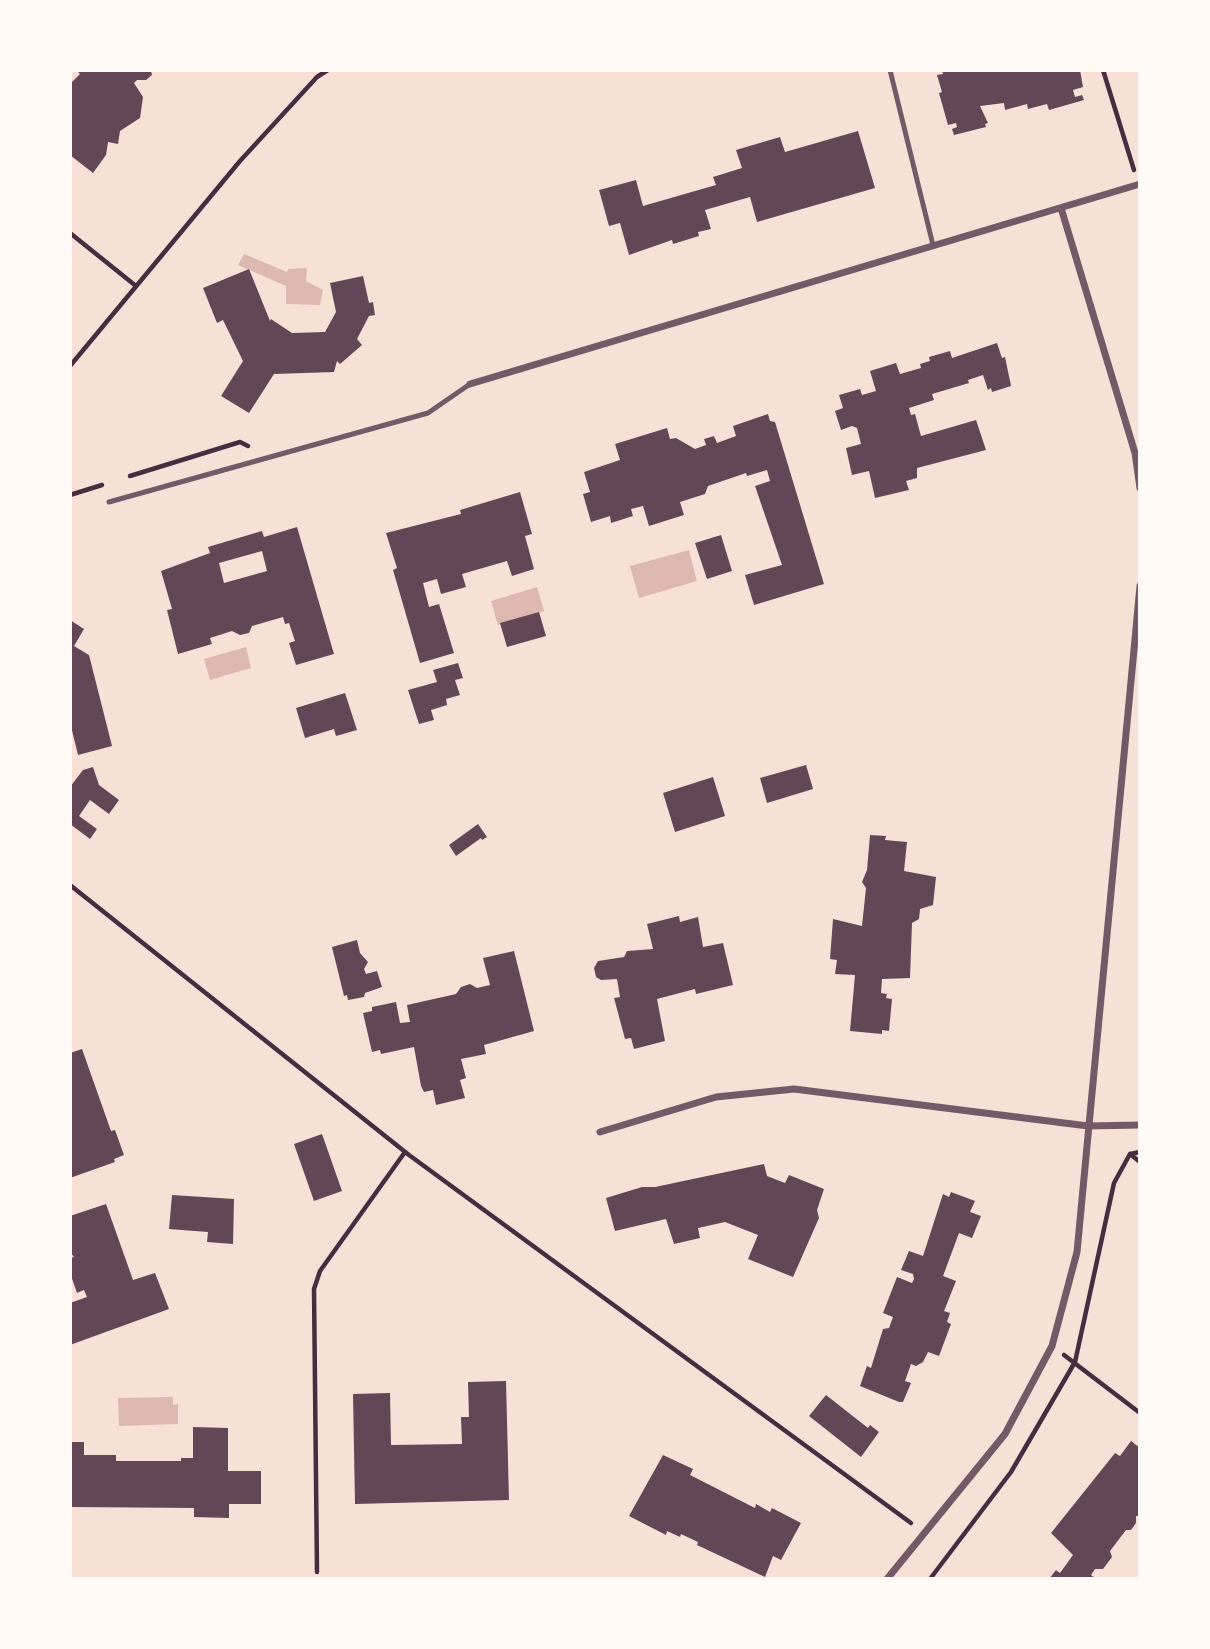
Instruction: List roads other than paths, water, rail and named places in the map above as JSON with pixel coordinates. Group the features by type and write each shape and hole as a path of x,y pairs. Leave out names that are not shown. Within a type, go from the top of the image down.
{"street":[{"path":"470,384 1139,184"},
{"path":"1061,208 1135,453 1140,488"},
{"path":"887,1579 1005,1434 1052,1346 1077,1252 1140,586"},
{"path":"600,1132 716,1097 794,1089 1088,1126 1140,1125"}],"lane":[{"path":"890,70 933,245"},
{"path":"109,502 428,413 470,384"}]}
